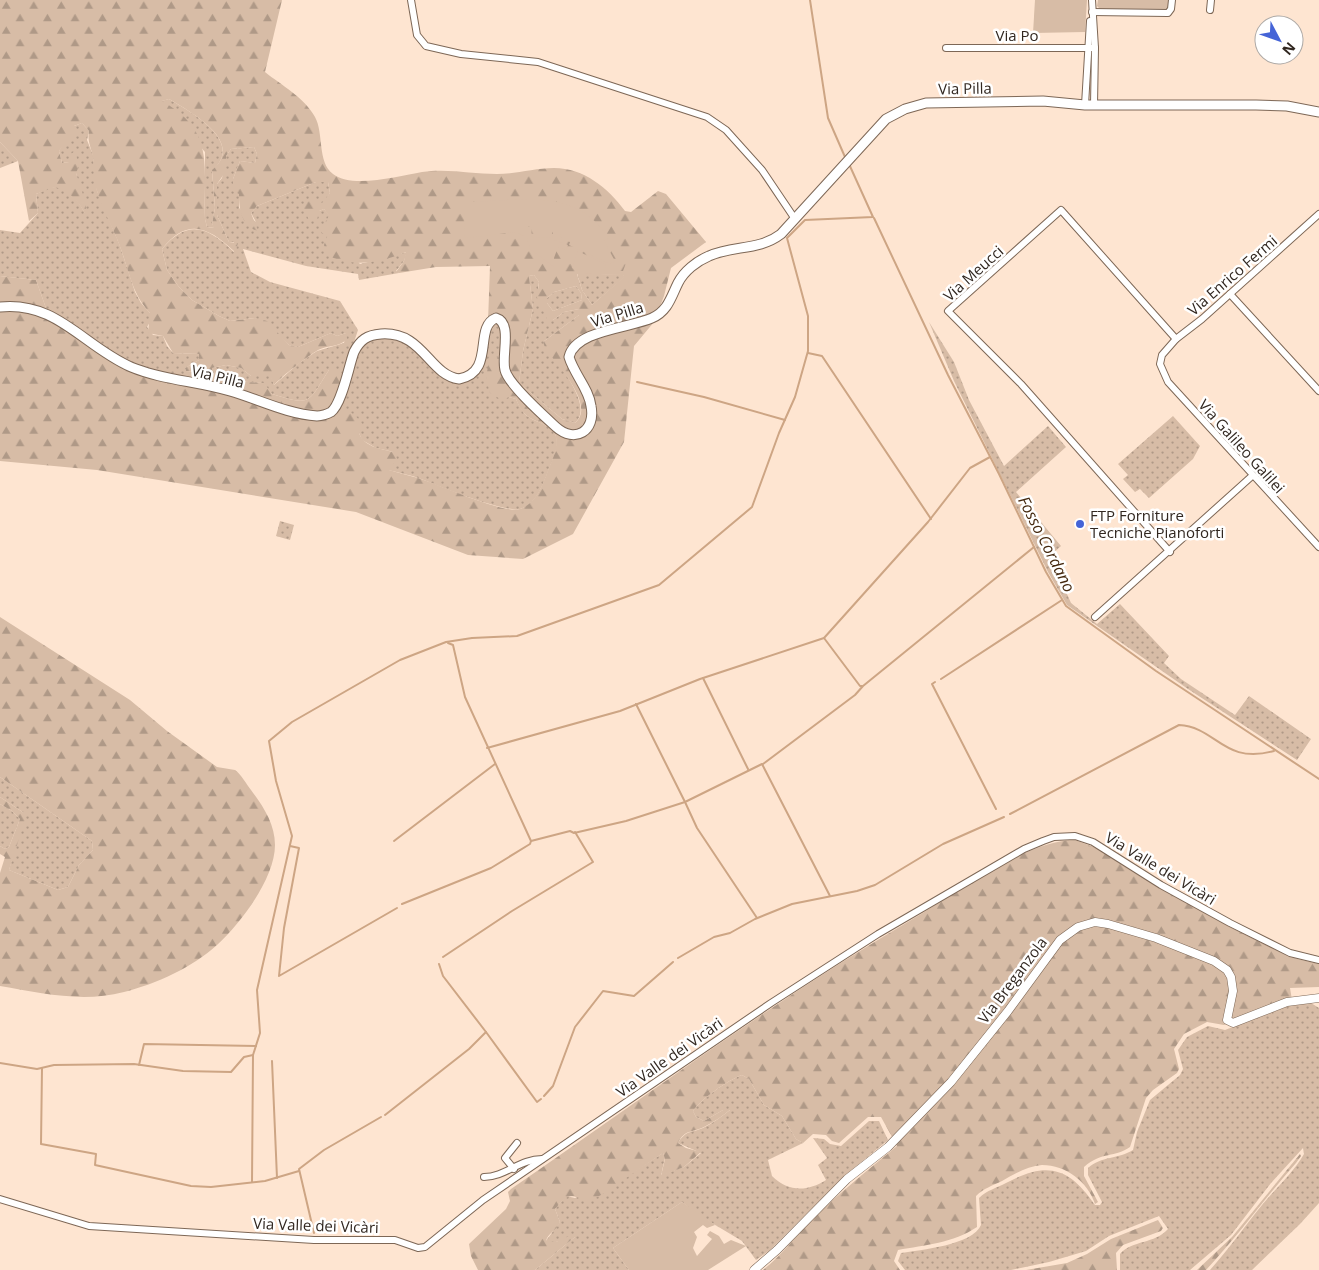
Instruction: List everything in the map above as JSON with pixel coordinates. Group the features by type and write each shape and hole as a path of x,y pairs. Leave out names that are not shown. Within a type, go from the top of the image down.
{"main road":[{"name":"Via Pilla","path":"0,307 19,306 40,310 64,323 117,360 146,373 203,384 274,407 319,416 331,412 338,404 354,352 363,339 384,334 407,339 447,374 458,379 473,373 481,360 486,327 496,318 501,319 505,325 504,362 507,376 560,430 576,436 583,434 588,428 592,412 591,403 570,357 571,350 576,344 590,337 652,318 662,312 673,296 678,282 692,265 710,255 761,246 773,241 844,167 886,119 905,109 926,103 1043,101 1090,105 1287,106 1319,112"}],"street":[{"path":"411,0 417,35 426,46 461,54 538,62 673,104 718,123 762,170 795,219"},
{"path":"1090,105 1093,90 1092,0"},
{"path":"1092,12 1168,13 1172,9 1172,0"},
{"path":"1210,10 1211,0"},
{"name":"Via Po","path":"946,48 1092,48"},
{"path":"1090,105 1085,91 1092,48"},
{"path":"1085,91 1093,90"},
{"name":"Via Meucci","path":"1170,552 1021,384 948,311 1061,210 1176,339"},
{"name":"Via Enrico Fermi","path":"1162,355 1176,339 1230,294 1319,214"},
{"path":"1230,294 1319,391"},
{"name":"Via Galileo Galilei","path":"1162,355 1160,364 1168,382 1319,547"},
{"path":"1096,617 1252,476"},
{"name":"Via Valle dei Vicàri","path":"0,1199 89,1226 314,1240 395,1240 418,1248 430,1244 483,1200 723,1035 878,934 1024,849 1054,838 1075,836 1093,842 1161,885 1230,923 1290,953 1319,960"},
{"name":"Via Breganzola","path":"754,1270 777,1250 848,1179 888,1147 951,1082 1008,1012 1060,940 1078,927 1096,922 1108,924 1156,938 1214,960 1227,970 1232,977 1233,992 1227,1020 1233,1022 1287,1002 1319,998"},
{"path":"514,1169 505,1158 517,1143"},
{"path":"484,1177 496,1177 536,1159 543,1159"}],"green space":[{"path":"0,0 282,0 265,72 299,98 311,110 318,124 325,162 333,174 352,181 363,181 431,171 497,174 547,168 565,169 575,171 603,187 625,211 631,212 658,191 666,194 706,242 671,268 664,296 654,322 634,346 624,442 573,534 523,559 468,555 356,512 97,470 0,461 0,276 36,280 47,311 118,358 146,370 203,381 206,373 186,371 185,368 199,360 199,354 173,353 163,336 148,333 150,313 134,289 119,244 99,198 88,138 89,131 82,123 74,126 74,139 66,142 59,151 62,163 69,162 71,154 75,151 79,166 76,173 86,204 86,215 73,197 55,187 36,194 38,213 29,221 18,161 0,142","holes":["169,99 190,112 212,129 219,139 223,149 221,159 212,170 215,208 212,224 214,228 207,227 205,219 205,166 199,138 191,125 179,113 162,101","254,147 257,154 255,163 240,161 233,179 233,191 239,194 242,216 252,229 258,231 251,213 257,206 316,182 328,182 330,193 322,203 312,199 302,205 309,220 317,220 319,211 324,209 329,216 320,230 323,234 329,231 324,245 327,255 347,262 357,263 386,259 406,252 404,261 396,272 399,273 436,267 490,266 488,322 507,324 506,361 496,357 489,362 486,377 490,393 502,400 509,397 516,399 524,413 547,426 554,432 556,437 555,451 545,478 530,503 520,509 499,507 418,478 389,470 397,459 394,452 373,447 361,438 359,433 363,425 336,401 342,378 334,369 329,370 313,395 303,401 272,394 264,383 219,380 212,376 212,368 226,365 241,368 251,376 270,376 274,385 295,366 318,350 344,342 347,339 346,333 337,336 331,333 298,347 289,345 267,321 255,318 230,321 192,300 179,287 167,270 162,249 171,239 189,229 198,229 216,236 235,252 238,243 229,242 217,215 217,184 226,171 226,156 231,149","577,274 625,276 592,305 582,290","534,275 539,282 537,298 547,319 553,320 564,312 579,309 579,315 543,342 546,350 566,375 578,396 581,407 580,416 575,423 562,419 519,383 523,351 533,309 529,276","576,286 581,293 582,300 553,311 547,303 547,298 554,292"]},
{"path":"1035,0 1087,0 1085,32 1033,33"},
{"path":"1098,0 1169,0 1169,7 1166,10 1100,9 1097,6"},
{"path":"169,99 212,129 223,149 221,160 212,171 215,208 212,224 215,228 207,227 205,219 205,152 161,101"},
{"path":"82,123 89,131 87,140 93,155 97,191 120,246 135,292 141,303 150,313 150,322 147,327 153,335 163,336 167,346 173,353 199,354 199,360 185,368 186,371 206,373 204,381 176,378 131,365 47,311 36,280 0,276 0,230 20,233 38,213 36,194 50,188 60,187 73,196 85,213 76,173 69,162 62,163 59,151 74,126"},
{"path":"0,142 18,161 0,168"},
{"path":"254,147 257,154 255,163 240,161 233,179 239,194 239,208 256,222 251,213 257,206 316,182 328,182 330,193 319,211 324,209 330,216 330,230 360,264 407,252 404,261 396,271 399,273 359,280 358,274 306,266 243,249 251,272 270,282 340,301 358,330 353,345 394,332 449,373 465,376 479,359 484,327 502,318 509,397 516,399 524,413 531,419 553,430 557,439 555,454 545,479 530,504 520,509 500,507 417,478 388,470 394,452 376,448 362,440 351,414 336,401 329,370 313,395 303,401 272,394 263,383 219,380 212,376 212,368 226,365 241,368 251,376 271,376 274,385 299,363 317,351 344,343 346,333 337,336 331,333 298,347 289,345 272,329 255,318 230,321 192,300 179,287 167,270 162,249 171,239 189,230 207,232 225,243 234,252 234,242 229,242 217,215 217,184 222,178 226,156 231,149"},
{"path":"507,200 551,201 576,208 588,215 599,225 609,238 604,241 615,261 610,264 569,245 570,242 562,240 560,234 553,234 553,224 526,224 526,227 531,227 532,237 554,238 554,240 568,245 566,250 558,247 554,258 554,267 530,249 527,238 516,232 465,238 464,212 469,202"},
{"path":"578,251 606,265 604,271 623,271 626,263 635,276 628,285 629,279 623,275 577,273 578,270 572,268"},
{"path":"577,273 626,276 592,305 582,290"},
{"path":"534,275 539,282 538,288 553,320 564,312 579,309 579,315 543,342 571,382 577,394 580,415 575,423 562,419 519,383 523,351 533,309 529,276"},
{"path":"576,286 581,293 582,300 553,311 547,303 547,298 554,292"},
{"path":"929,322 954,362 969,400 1004,466 1048,426 1066,447 1016,492 1061,546 1050,556 1071,603 1097,624 1120,604 1169,656 1164,663 1181,679 1235,715 1249,696 1311,739 1297,760 1188,689 1067,605 1048,572 954,381"},
{"path":"1173,416 1200,446 1193,459 1149,498 1140,489 1135,492 1123,479 1128,475 1118,464"},
{"path":"280,521 294,525 290,540 276,536"},
{"path":"0,617 130,700 167,731 217,767 235,770 240,774 268,816 273,830 275,845 273,858 263,885 255,899 236,925 217,945 174,974 136,989 93,997 62,996 0,986 0,873 5,857 0,854 0,846 5,849 9,847 20,819 12,811 0,804 0,797 24,813 25,820 9,870 58,890 68,887 79,865 93,850 92,841 0,777"},
{"path":"0,777 92,841 93,850 79,865 68,887 58,890 9,870 24,813 0,797"},
{"path":"0,804 12,811 20,819 9,847 5,849 0,846"},
{"path":"1075,840 1099,849 1133,872 1228,926 1289,957 1319,964 1319,987 1290,988 1292,1000 1224,1025 1207,1022 1184,1034 1174,1049 1179,1069 1177,1073 1153,1090 1146,1098 1130,1147 1119,1153 1097,1159 1084,1167 1084,1176 1098,1202 1095,1204 1087,1189 1075,1176 1059,1168 1037,1166 1016,1173 985,1189 976,1196 977,1227 949,1240 898,1250 894,1261 900,1270 763,1270 832,1201 897,1146 881,1117 868,1117 839,1143 832,1141 826,1135 813,1134 803,1143 796,1139 782,1116 764,1105 749,1079 742,1075 715,1090 693,1111 696,1117 704,1121 723,1110 731,1109 700,1129 683,1135 678,1143 686,1148 701,1152 684,1167 661,1176 665,1159 663,1153 589,1201 573,1196 567,1197 555,1209 560,1222 546,1241 556,1242 580,1231 535,1270 478,1270 471,1256 469,1244 506,1209 510,1201 508,1192 511,1189 711,1049 864,948 993,869 1036,849 1056,842"},
{"path":"1296,1003 1311,1003 1319,1008 1319,1203 1252,1270 1210,1270 1262,1205 1295,1168 1304,1154 1303,1148 1271,1183 1231,1235 1190,1270 1120,1270 1120,1254 1131,1246 1163,1234 1168,1229 1159,1216 1109,1236 1086,1251 1049,1262 1011,1270 905,1270 898,1261 901,1253 957,1242 976,1232 981,1225 979,1198 992,1189 1034,1172 1045,1170 1066,1176 1076,1182 1095,1205 1100,1205 1102,1202 1088,1175 1088,1168 1104,1159 1122,1155 1133,1150 1137,1132 1150,1100 1180,1075 1183,1069 1178,1050 1187,1037 1208,1026 1225,1030"},
{"path":"742,1075 749,1079 764,1105 782,1116 796,1139 803,1143 768,1160 772,1176 785,1185 805,1188 812,1187 826,1180 818,1165 827,1158 813,1138 824,1139 830,1144 841,1146 869,1121 879,1121 888,1140 843,1177 770,1250 756,1260 742,1241 697,1214 682,1202 613,1248 629,1270 535,1270 575,1237 556,1242 545,1242 560,1222 555,1209 566,1196 575,1198 632,1173 663,1153 665,1158 661,1175 684,1167 701,1153 678,1143 681,1139 689,1132 703,1128 730,1110 723,1110 704,1121 696,1117 693,1111 715,1090"},
{"path":"1300,1154 1301,1156 1296,1163 1218,1257 1206,1270 1197,1270 1232,1237"},
{"path":"682,1202 721,1229 715,1225 707,1228 703,1225 694,1232 697,1237 693,1248 697,1256 712,1239 707,1235 710,1231 719,1236 724,1244 731,1240 746,1246 708,1270 629,1270 613,1248"},
{"path":"1158,1220 1163,1228 1161,1231 1123,1245 1116,1253 1117,1270 1026,1270 1067,1263 1087,1254 1111,1239"}],"waterway":[{"path":"810,0 828,118 845,157"},
{"path":"0,1063 37,1069 54,1065 134,1064 183,1071 231,1072 244,1057 253,1055 260,1033 257,990 292,836 276,781 269,741 292,722 400,660 446,642 472,638 517,636 659,585 752,507 779,433 795,397 808,351 808,316 787,238 805,220 873,217 849,164"},
{"name":"Fosso Cordano","path":"874,218 948,375 999,474 1046,572 1066,606 1156,671 1319,779"},
{"path":"808,353 822,356 931,519"},
{"path":"637,382 704,397 785,420"},
{"path":"487,748 620,711 700,679 824,638 928,522 970,468 990,457"},
{"path":"763,764 855,695 863,686 1034,547"},
{"path":"941,679 1062,600"},
{"path":"824,638 860,686 862,686"},
{"path":"402,904 491,868 530,844 531,841 465,697 453,645 448,643"},
{"path":"703,678 748,769"},
{"path":"935,682 932,684 996,809"},
{"path":"531,841 570,831 574,833 626,821 685,802 636,704"},
{"path":"1010,814 1179,725 1192,727 1222,744 1243,753 1257,754 1274,751"},
{"path":"394,841 495,764"},
{"path":"757,918 697,828 685,802 762,764 830,896"},
{"path":"678,958 714,937 730,933 755,919 792,904 857,891 875,885 943,844 1004,817"},
{"path":"443,957 512,911 593,862 575,832"},
{"path":"290,846 299,848 284,928 279,976 397,908"},
{"path":"544,1096 553,1086 575,1027 603,991 634,996 673,962"},
{"path":"439,964 443,976 486,1032"},
{"path":"385,1115 469,1049 486,1032 537,1102 541,1099"},
{"path":"139,1065 144,1044 256,1046"},
{"path":"252,1182 253,1055"},
{"path":"272,1061 277,1178"},
{"path":"42,1068 41,1144 96,1154 95,1165 191,1186 211,1187 265,1181 299,1171"},
{"path":"314,1233 299,1169 324,1150 381,1117"}],"place":[{"name":"FTP Forniture Tecniche Pianoforti","path":"1080,524"}]}
